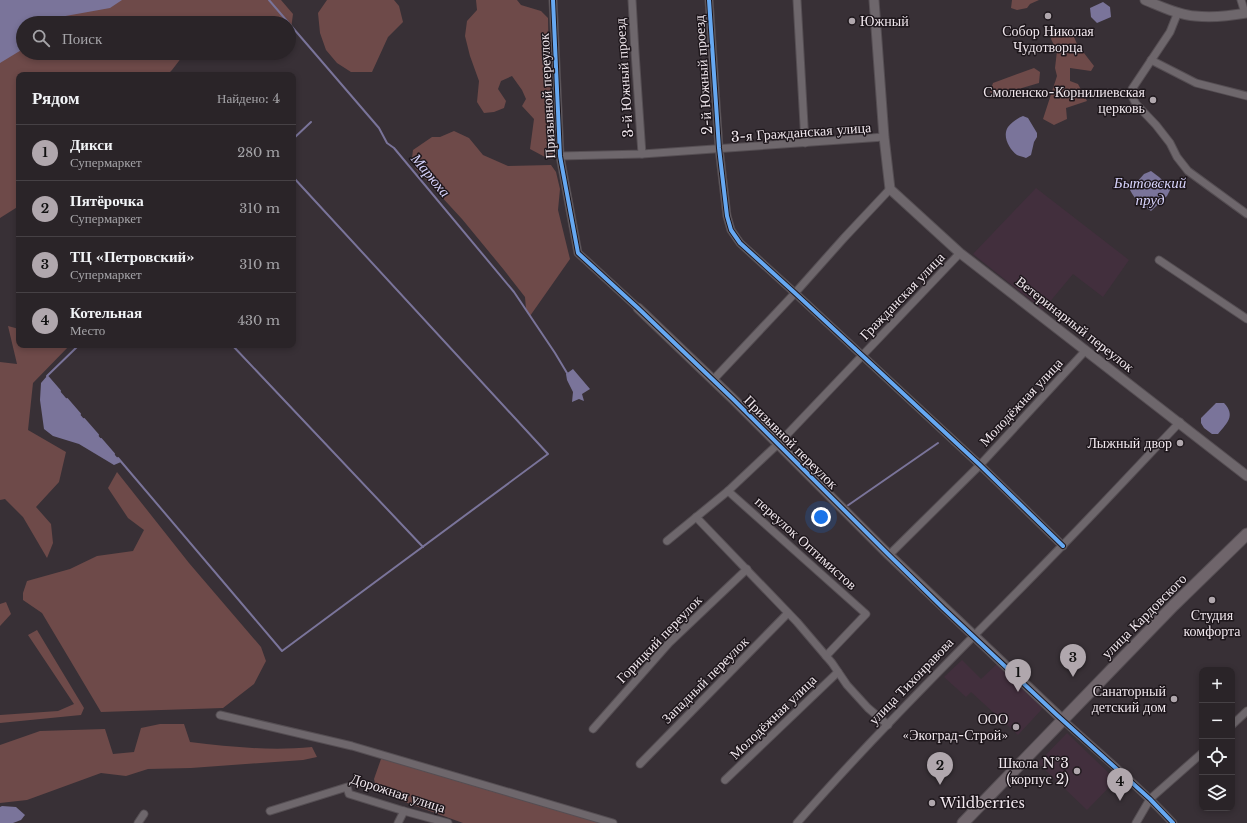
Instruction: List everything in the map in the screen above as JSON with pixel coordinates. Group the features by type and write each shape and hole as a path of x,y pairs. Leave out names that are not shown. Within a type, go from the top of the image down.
{"main road":[{"name":"улица Кардовского","path":"963,823 1174,605 1247,534"}],"street":[{"name":"Призывной переулок","path":"553,0 560,156 578,253 713,380 888,555 1063,720 1150,798 1173,823"},
{"name":"3-й Южный проезд","path":"632,0 634,52 642,154"},
{"name":"2-й Южный проезд","path":"709,0 719,148"},
{"path":"797,0 805,143"},
{"path":"713,380 796,293 844,238 890,189 884,137 874,0"},
{"path":"1145,0 1193,16 1220,17 1246,13 1241,0"},
{"path":"1178,12 1170,32 1132,89 1132,96 1136,104 1156,125 1170,143 1177,157 1188,171 1247,214"},
{"path":"1151,60 1196,83 1247,96"},
{"name":"3-я Гражданская улица","path":"560,156 642,154 884,137"},
{"name":"3-я Гражданская улица","path":"719,148 727,216 731,230 740,243 796,293"},
{"name":"Ветеринарный переулок","path":"890,189 960,253 1180,422 1247,476"},
{"name":"Гражданская улица","path":"667,541 728,491 778,444 960,253"},
{"path":"1159,260 1247,319"},
{"name":"Гражданская улица","path":"796,293 862,356"},
{"name":"Молодёжная улица","path":"888,555 980,465 1086,350"},
{"path":"862,356 980,465 1063,546"},
{"name":"улица Тихонравова","path":"798,823 888,724 1063,546 1180,422"},
{"name":"переулок Оптимистов","path":"728,491 866,614 826,656"},
{"path":"696,517 747,569 826,656 847,686 868,708 888,724"},
{"name":"Горицкий переулок","path":"593,729 669,643 747,569"},
{"name":"Западный переулок","path":"640,764 788,614"},
{"name":"Молодёжная улица","path":"725,780 838,672"},
{"path":"1235,722 1247,712"},
{"path":"220,715 352,746 613,823"},
{"path":"1136,823 1150,798 1199,756"},
{"name":"Дорожная улица","path":"270,811 347,787 349,794 448,823"},
{"path":"398,823 404,811"},
{"path":"138,823 144,814"}],"shaded area":[{"path":"0,0 281,0 293,14 293,16 16,16 16,60 180,60 170,72 16,72 16,208 0,218"},
{"path":"327,0 394,0 399,6 403,22 388,37 372,72 351,72 337,63 326,50 320,33 318,13"},
{"path":"476,0 517,0 521,5 541,11 548,18 549,67 555,148 552,155 545,157 530,149 534,119 522,106 526,99 522,90 512,76 501,81 498,89 506,101 504,108 494,112 484,113 477,102 479,81 465,36 467,21 477,10"},
{"path":"1012,0 1039,0 1030,4 1027,8 1017,10 1011,8"},
{"path":"1054,30 1072,32 1077,44 1094,66 1091,71 1070,68 1070,81 1078,84 1087,101 1066,108 1067,119 1054,125 1043,119 1057,76 1055,68 1057,51 1051,39"},
{"path":"1034,68 1040,72 1039,83 994,96 990,92 993,83"},
{"path":"454,131 469,138 483,155 508,166 551,165 556,172 560,189 558,210 570,259 530,316 526,309 525,297 462,219 415,168 412,158 413,150 432,137 440,137"},
{"path":"1036,188 1129,260 1103,297 1073,274 1043,310 973,254"},
{"path":"8,326 16,328 16,348 67,348 33,383 28,430 66,452 59,482 36,507 51,524 53,543 47,558 23,517 5,499 0,500 0,362 17,364"},
{"path":"117,472 189,563 261,647 266,661 254,684 223,708 101,712 42,613 23,600 23,593 27,581 70,569 97,556 133,551 144,530 128,518 108,488"},
{"path":"6,602 11,614 0,626 0,604"},
{"path":"37,630 84,708 81,715 0,723 0,715 58,711 74,704 28,635"},
{"path":"962,660 981,679 998,663 1044,707 1018,735 971,692 966,697 944,677"},
{"path":"160,724 184,724 190,742 251,748 281,749 312,747 317,757 303,760 191,768 148,769 126,776 101,773 27,800 0,803 0,745 40,731 105,729 113,754 134,752 141,728"},
{"name":"Школа №3 (корпус 2)","path":"1067,733 1116,780 1087,810 1038,763"},
{"path":"381,759 388,759 601,823 463,823 377,792 374,779"}],"water":[{"path":"0,0 122,0 110,8 66,16 16,16 16,53 0,63"},
{"path":"1103,2 1110,7 1111,17 1097,23 1091,17 1090,8"},
{"path":"1023,116 1028,118 1037,133 1031,155 1026,158 1017,155 1011,149 1006,138 1006,131 1008,127 1015,120"},
{"name":"Бытовский пруд","path":"1151,171 1171,188 1167,196 1151,211 1134,197 1130,190 1144,174"},
{"path":"573,369 590,389 582,394 584,401 579,399 572,402 573,392 567,380 566,374"},
{"path":"47,376 121,462 114,465 79,444 53,436 44,429 40,400 41,383"},
{"path":"1216,403 1224,403 1228,408 1230,416 1227,423 1218,434 1212,434 1204,428 1201,423 1201,418"},
{"path":"0,807 16,807 25,815 21,820 13,823 0,823"}],"waterway":[{"name":"Марюха","path":"269,0 283,16"},
{"name":"Марюха","path":"296,31 379,128 387,143 394,148 514,292 567,373"},
{"path":"296,136 311,122"},
{"path":"118,458 282,651 548,454 296,180"},
{"path":"60,391 47,376 76,348"},
{"path":"235,348 423,547"},
{"path":"67,399 80,414"},
{"path":"84,419 98,435"},
{"path":"101,439 114,454"},
{"path":"847,506 938,443"}],"cycle path":[{"path":"553,0 560,156 578,253 733,399 943,608 1057,715 1150,799 1173,823"},
{"path":"709,0 719,148 727,216 731,230 740,243 980,465 1063,546"}],"place":[{"name":"Собор Николая Чудотворца","path":"1048,16"},
{"name":"Южный","path":"852,21"},
{"name":"Смоленско-Корнилиевская церковь","path":"1153,100"},
{"name":"Лыжный двор","path":"1180,443"},
{"name":"Студия комфорта","path":"1212,600"},
{"name":"ТЦ «Петровский»","path":"1073,677"},
{"name":"Дикси","path":"1018,692"},
{"name":"Санаторный детский дом","path":"1174,699"},
{"name":"ООО «Экоград-Строй»","path":"1016,727"},
{"name":"Школа №3 (корпус 2)","path":"1077,771"},
{"name":"Пятёрочка","path":"940,785"},
{"name":"Котельная","path":"1120,801"},
{"name":"Wildberries","path":"932,803"}]}
